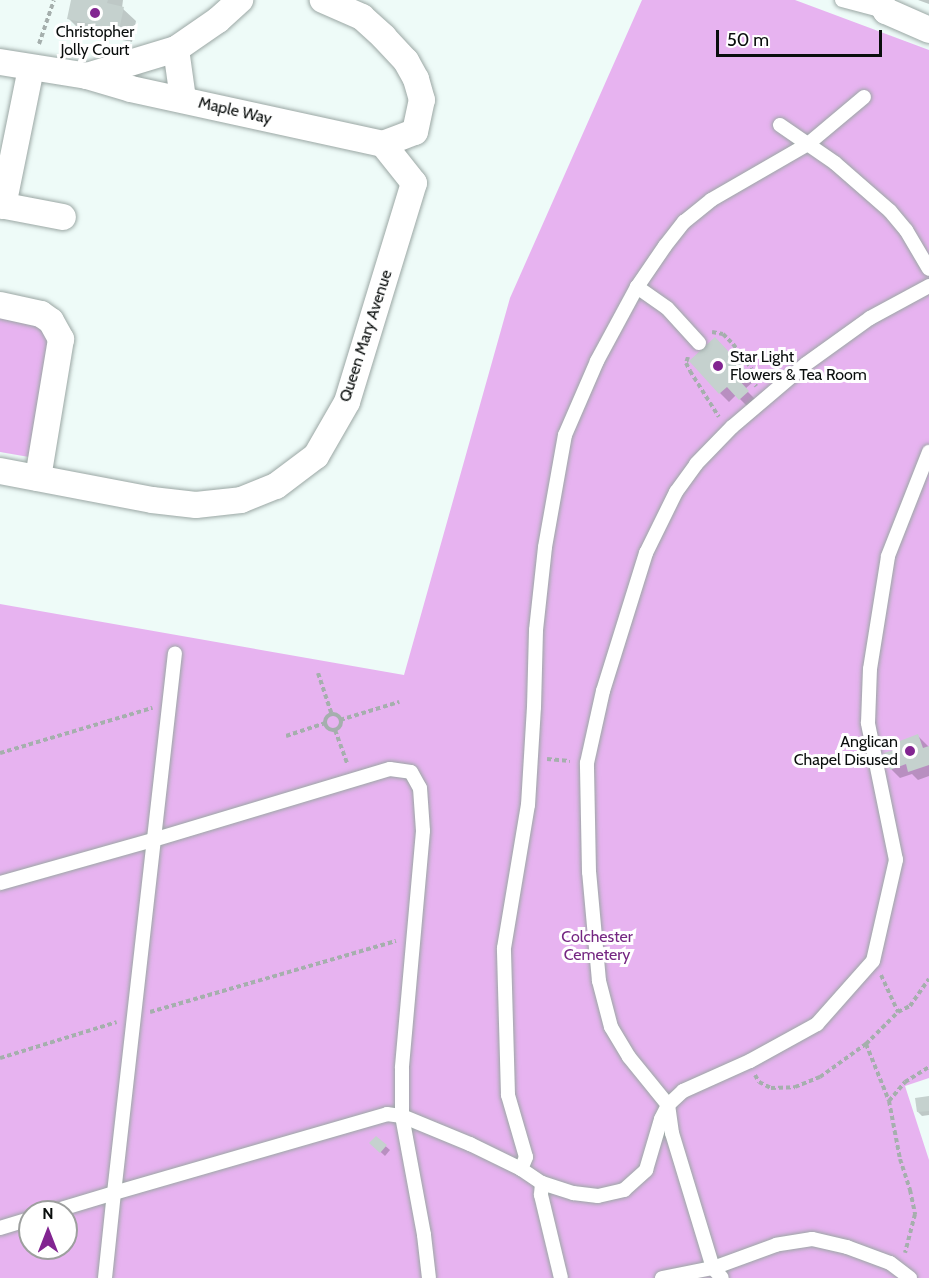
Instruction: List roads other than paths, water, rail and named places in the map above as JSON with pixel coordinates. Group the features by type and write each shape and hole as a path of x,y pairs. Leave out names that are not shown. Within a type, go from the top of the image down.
{"street":[{"path":"87,76 176,49 218,20 240,0"},
{"path":"323,0 362,17 406,61 416,79 422,100 416,132 383,144"},
{"path":"883,6 929,30"},
{"path":"176,49 183,99"},
{"name":"Maple Way","path":"0,62 87,76 383,144"},
{"path":"31,68 1,206 63,217"},
{"name":"Queen Mary Avenue","path":"0,471 196,505 250,497 276,486 316,456 347,402 414,183 383,144"},
{"path":"0,305 41,314 51,321 61,339 38,478"}],"lane":[{"path":"842,0 883,6"},
{"path":"521,1169 526,1157 508,1095 504,948 528,805 536,630 545,547 565,435 597,361 638,287 684,222 711,200 808,144 864,97"},
{"path":"780,125 835,163 890,211 906,230 929,269"},
{"path":"717,1273 672,1133 668,1105 628,1057 611,1027 599,981 589,872 587,763 603,691 646,552 676,492 696,464 732,426 844,335 929,286"},
{"path":"638,287 667,308 699,343"},
{"path":"78,1204 387,1114 402,1116 521,1169 542,1183 573,1193 598,1196 624,1190 646,1170 661,1119 668,1105 683,1091 750,1061 817,1023 873,960 896,860 868,723 870,669 888,556 929,452"},
{"path":"105,1278 175,653"},
{"path":"0,883 390,769 411,772 420,788 423,831 402,1068 402,1116 424,1235 429,1278"},
{"path":"542,1183 541,1195 561,1278"},
{"path":"0,1228 18,1223"},
{"path":"662,1278 717,1273 776,1245 812,1239 847,1247 890,1263 905,1275"}],"place":[{"name":"Christopher Jolly Court","path":"95,13"},
{"name":"Star Light Flowers & Tea Room","path":"718,366"},
{"name":"Anglican Chapel Disused","path":"910,751"}],"park label":[{"name":"Colchester Cemetery","path":"597,946"}]}
